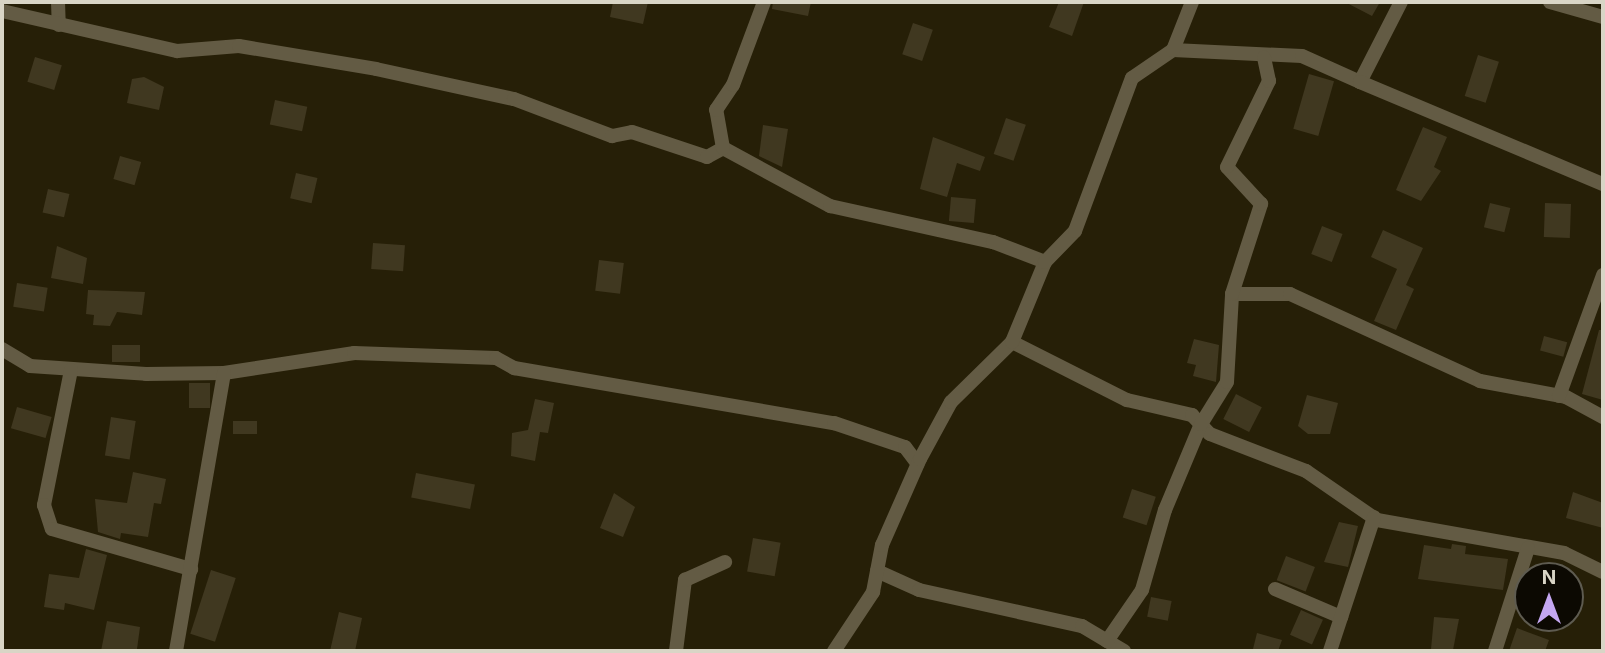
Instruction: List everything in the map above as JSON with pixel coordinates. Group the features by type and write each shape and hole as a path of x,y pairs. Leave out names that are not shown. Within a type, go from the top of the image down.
{"street":[{"path":"58,2 59,24"},
{"path":"723,148 716,110 733,85 764,2"},
{"path":"834,651 873,592 881,545 918,464 951,402 1012,342 1045,262 1075,232 1132,78 1173,50 1192,2"},
{"path":"1360,82 1401,2"},
{"path":"1550,2 1603,17"},
{"path":"2,11 177,51 239,46 376,69 514,99 612,136 632,132 707,157 723,148"},
{"path":"1173,50 1264,58 1302,57 1603,184"},
{"path":"1107,641 1142,590 1165,510 1201,424 1227,382 1232,294 1261,204 1227,167 1269,81 1264,58"},
{"path":"723,148 830,206 993,242 1045,262"},
{"path":"1559,396 1603,275"},
{"path":"1232,294 1290,294 1480,381 1559,396 1603,417"},
{"path":"1012,342 1127,400 1192,415 1210,434 1306,471 1374,517 1564,553 1603,572"},
{"path":"2,349 30,366 71,370 225,373 354,353 496,358 514,369 834,423 905,447 918,464"},
{"path":"71,370 44,505 52,529 191,569"},
{"path":"176,651 225,373"},
{"path":"1330,651 1374,517"},
{"path":"1495,651 1528,548"},
{"path":"677,651 685,580 725,562"},
{"path":"877,571 919,590 1082,626 1124,651"},
{"path":"1275,589 1341,617"}],"building":[{"path":"613,2 648,2 643,24 610,17"},
{"path":"773,2 811,2 808,16 772,9"},
{"path":"1059,2 1084,2 1072,36 1049,27"},
{"path":"1345,2 1380,2 1372,16"},
{"path":"913,23 933,30 922,61 902,54"},
{"path":"1478,55 1499,62 1486,103 1465,96"},
{"path":"35,57 62,65 54,90 27,82"},
{"path":"1309,74 1334,81 1318,136 1293,129"},
{"path":"144,77 164,87 159,110 127,103 132,79"},
{"path":"275,100 307,107 302,131 270,124"},
{"path":"1006,118 1026,125 1013,161 994,154"},
{"path":"763,125 788,129 782,167 759,156"},
{"path":"1423,127 1447,137 1434,167 1441,171 1421,201 1396,190"},
{"path":"933,137 985,157 980,171 957,163 947,197 920,189"},
{"path":"120,156 141,162 135,185 113,179"},
{"path":"296,173 317,178 312,203 290,198"},
{"path":"48,189 69,194 64,217 43,212"},
{"path":"951,197 976,199 974,223 949,221"},
{"path":"1490,203 1510,208 1504,232 1484,227"},
{"path":"1545,203 1571,204 1570,238 1544,237"},
{"path":"1322,226 1343,234 1332,262 1311,254"},
{"path":"1383,230 1423,248 1406,285 1414,289 1396,330 1374,321 1397,269 1371,257"},
{"path":"373,243 405,245 403,271 371,269"},
{"path":"57,246 87,258 83,284 51,278"},
{"path":"599,260 624,263 620,294 595,291"},
{"path":"17,283 48,288 44,312 13,307"},
{"path":"88,290 145,292 142,315 117,312 110,326 93,325 94,315 86,314"},
{"path":"1599,330 1603,330 1603,400 1582,394"},
{"path":"1544,336 1567,342 1563,357 1540,350"},
{"path":"1194,339 1219,345 1216,382 1193,376 1196,365 1187,363"},
{"path":"112,345 140,345 140,362 112,362"},
{"path":"189,383 210,383 210,408 189,408"},
{"path":"1236,394 1262,407 1249,432 1223,419"},
{"path":"1307,395 1338,403 1330,434 1308,434 1298,426"},
{"path":"535,399 554,403 548,433 540,432 535,461 511,456 512,433 528,430"},
{"path":"17,407 52,417 46,438 11,428"},
{"path":"111,417 136,421 130,459 105,456"},
{"path":"233,421 257,421 257,434 233,434"},
{"path":"133,472 166,479 161,504 154,503 148,537 121,533 120,539 98,532 95,499 127,503"},
{"path":"416,473 475,484 470,509 411,498"},
{"path":"1132,489 1156,497 1147,525 1123,518"},
{"path":"1573,492 1603,503 1603,528 1566,518"},
{"path":"614,493 635,507 623,537 600,528"},
{"path":"1339,522 1358,526 1348,567 1324,562"},
{"path":"753,538 781,543 775,576 747,571"},
{"path":"1452,544 1466,546 1465,554 1508,559 1503,590 1418,579 1424,545 1451,549"},
{"path":"86,549 107,555 94,610 65,603 64,610 44,607 49,574 79,578"},
{"path":"1286,556 1315,567 1306,591 1277,580"},
{"path":"211,570 236,578 215,642 190,634"},
{"path":"1151,597 1172,601 1168,621 1147,617"},
{"path":"1301,610 1323,620 1312,644 1290,635"},
{"path":"339,612 362,618 355,651 330,651"},
{"path":"1434,617 1459,619 1453,650 1431,649"},
{"path":"107,621 140,627 137,649 101,651"},
{"path":"1516,632 1528,632 1549,640 1545,651 1509,651"},
{"path":"1257,633 1282,640 1278,651 1253,649"}]}
